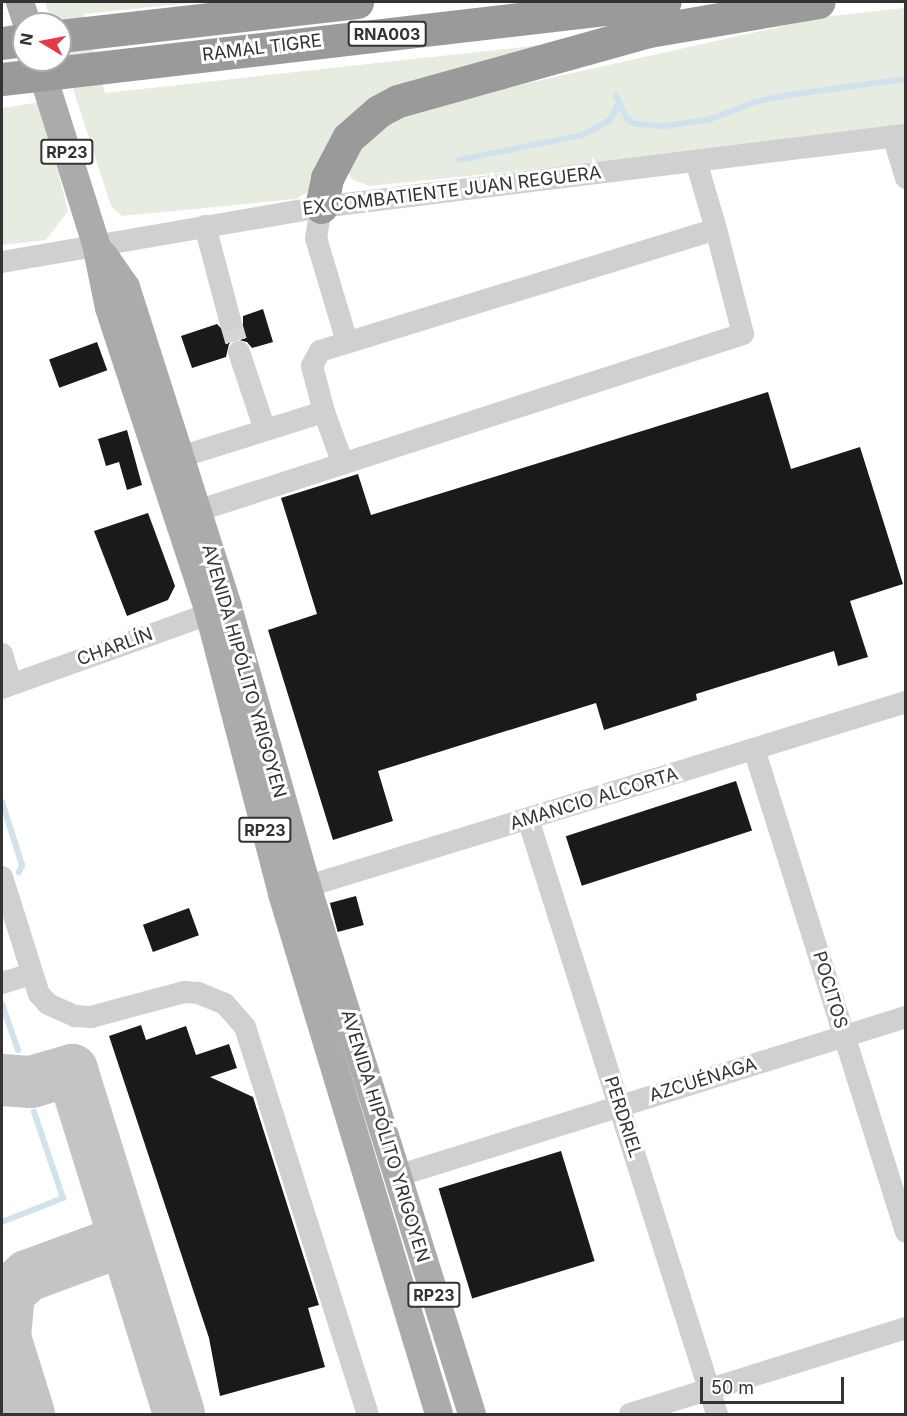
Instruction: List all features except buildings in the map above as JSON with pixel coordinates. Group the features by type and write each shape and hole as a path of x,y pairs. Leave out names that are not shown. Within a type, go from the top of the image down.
{"highway":[{"name":"RAMAL TIGRE","path":"72,34 357,2"},
{"name":"RAMAL TIGRE","path":"2,79 665,2"},
{"path":"321,207 327,178 348,138 379,111 398,101 649,31 819,2"}],"main road":[{"name":"AVENIDA HIPÓLITO YRIGOYEN","path":"42,72 96,244 109,308 218,610"},
{"name":"AVENIDA HIPÓLITO YRIGOYEN","path":"96,244 126,287 197,511 218,610 439,1414"},
{"name":"AVENIDA HIPÓLITO YRIGOYEN","path":"294,890 397,1176 472,1414"},
{"path":"429,1380 458,1370"}],"street":[{"name":"EX COMBATIENTE JUAN REGUERA","path":"2,262 321,207 899,136"},
{"path":"899,136 906,178"},
{"path":"197,511 743,334 696,161"},
{"path":"321,207 316,238 347,342"},
{"path":"205,226 230,320"},
{"path":"343,464 324,412 312,366 320,351 716,229"},
{"path":"239,352 265,430"},
{"path":"180,457 324,412"},
{"name":"CHARLÍN","path":"6,686 218,610"},
{"path":"2,654 6,686"},
{"name":"AMANCIO ALCORTA","path":"294,890 906,702"},
{"name":"POCITOS","path":"754,749 906,1232"},
{"name":"PERDRIEL","path":"528,819 717,1414"},
{"path":"2,877 39,994 48,1004 75,1016 91,1017 184,992 213,996 240,1021 368,1414"},
{"path":"2,983 32,974"},
{"name":"AZCUÉNAGA","path":"397,1176 906,1017"},
{"path":"630,1414 906,1328"}],"shaded area":[{"path":"45,2 199,2 84,14 105,93 614,37 408,92 309,191 296,199 122,216 111,206 68,72 72,72 72,12 48,12"},
{"path":"905,8 905,132 369,186 352,179 345,166 384,122 448,101 823,17"},
{"path":"40,102 68,211 46,240 2,245 2,108"}],"waterway":[{"path":"616,96 627,119 636,124 665,126 708,120 755,102 788,95 906,79"},
{"path":"459,160 583,135 610,120 618,105"},
{"path":"2,802 22,865 19,872"},
{"path":"2,1004 18,1050"},
{"path":"2,1222 63,1198 34,1112"}],"taxiway":[{"path":"2,1080 31,1082 72,1070 179,1414"},
{"path":"29,1414 5,1337 9,1293 27,1276 125,1240"}],"tunnel":[{"path":"230,320 239,352"}]}
